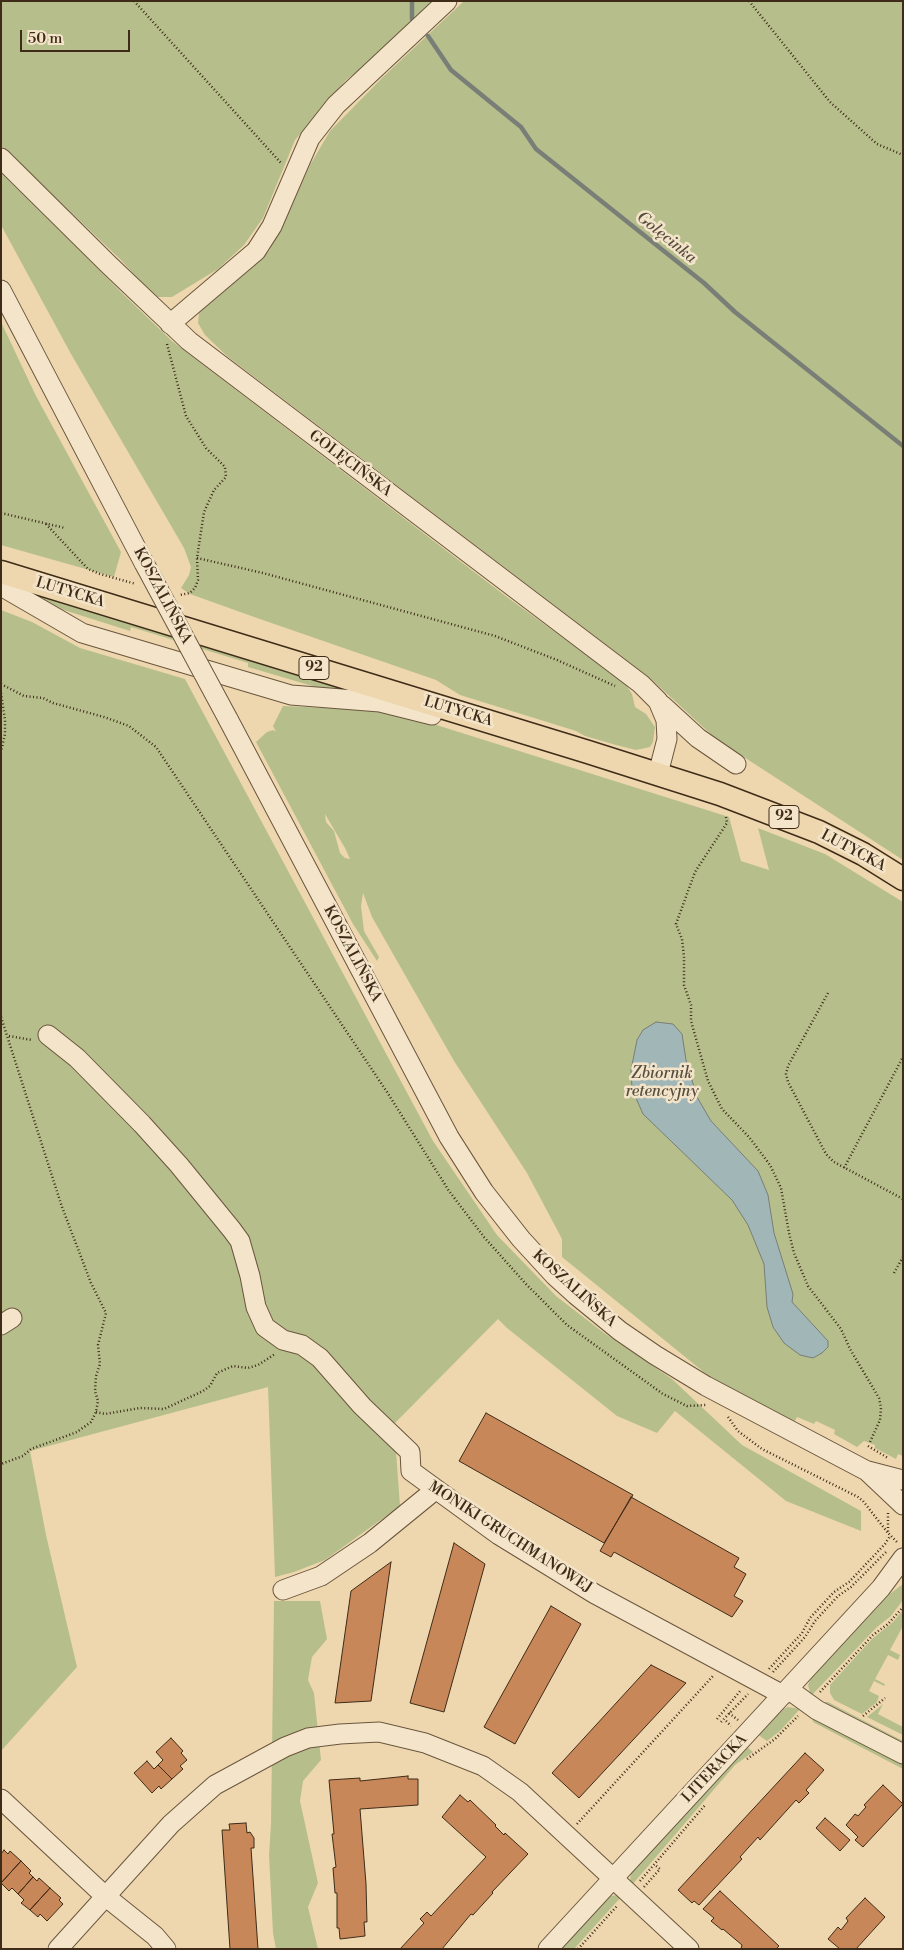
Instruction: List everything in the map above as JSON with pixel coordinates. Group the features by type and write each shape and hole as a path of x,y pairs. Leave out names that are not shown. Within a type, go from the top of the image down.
{"main road":[{"name":"LUTYCKA","path":"1,572 720,794 819,832 864,854 903,879"}],"street":[{"path":"170,324 256,252 272,226 310,138 336,105 448,1"},
{"name":"GOLĘCIŃSKA","path":"1,158 189,341 641,684 658,701 667,726 665,747 658,774"},
{"name":"KOSZALIŃSKA","path":"1,290 449,1137 484,1192 521,1239 555,1276 620,1331 706,1386 867,1470 903,1480"},
{"path":"1,586 82,633 291,696 380,702 412,709 537,747 588,752"},
{"path":"658,701 698,738 736,764"},
{"name":"MONIKI GRUCHMANOWEJ","path":"48,1035 77,1058 142,1124 179,1164 240,1241 250,1276 256,1308 265,1327 283,1340 302,1345 320,1358 362,1406 410,1452 411,1471 499,1535 595,1594 903,1754"},
{"name":"KOSZALIŃSKA","path":"867,1470 896,1506"},
{"path":"282,1590 321,1576 370,1543 435,1490"},
{"name":"LITERACKA","path":"548,1949 881,1588 903,1558"},
{"name":"LITERACKA","path":"881,1588 903,1576"},
{"path":"58,1949 171,1824 215,1785 285,1747 308,1738 379,1732 425,1743 483,1766 520,1792 689,1949"},
{"path":"1,1799 105,1896 155,1936 166,1949"}],"path":[{"path":"134,1 292,176"},
{"path":"749,1 830,102 877,144 903,155"},
{"path":"170,324 165,336 186,416 206,448 225,467 226,477 214,490 204,512 197,558 198,580 195,588 190,593 182,596 174,594"},
{"path":"1,514 65,528"},
{"path":"46,524 88,569 140,586"},
{"path":"197,558 263,573 495,636 557,660 616,687"},
{"path":"1,684 24,696 42,698 129,726 156,747 387,1092 449,1191 484,1237 525,1283 567,1325 663,1394 687,1406 708,1404"},
{"path":"1,693 5,720 5,734 1,752"},
{"path":"720,794 727,823 695,872 676,924 682,938 684,984 691,1005 691,1021 708,1081 722,1109 749,1137 770,1165 781,1188 789,1233 808,1286 841,1329 850,1349 879,1398 881,1408 880,1420 870,1442"},
{"path":"828,993 791,1061 786,1074 788,1082 826,1154 844,1168 903,1199"},
{"path":"1,1017 62,1207 91,1283 106,1313 98,1344 100,1364 96,1376 95,1391 98,1401 96,1412 91,1422 77,1432 31,1449 22,1456 1,1464"},
{"path":"844,1168 903,1057"},
{"path":"894,1273 903,1256"},
{"path":"96,1412 105,1414 140,1408 164,1409 203,1391 210,1386 217,1373 233,1366 248,1368 258,1365 266,1358 280,1351 291,1350 302,1345"},
{"path":"727,1417 738,1432 762,1449 858,1497 890,1536 903,1548"},
{"path":"868,1446 892,1460"},
{"path":"888,1533 896,1506"},
{"path":"885,1552 851,1587 838,1596 820,1614 805,1637 772,1674 766,1673 802,1633 810,1618 834,1592 849,1582 885,1544 890,1536"},
{"path":"819,1693 903,1607"},
{"path":"572,1829 716,1671"},
{"path":"717,1719 721,1717 741,1692 742,1687"},
{"path":"721,1722 748,1693"},
{"path":"862,1717 884,1698"},
{"path":"742,1763 781,1734 804,1710"},
{"path":"636,1886 711,1799"},
{"path":"641,1891 660,1869 649,1860"},
{"path":"578,1949 622,1900"}],"green space":[{"path":"1,1 437,1 399,38 346,80 295,140 263,218 244,245 218,269 172,297 158,297 148,290 121,260 1,146"},
{"path":"464,1 903,1 903,860 716,739 650,678 228,357 205,335 198,323 199,313 207,304 253,267 269,251 285,221 310,165 330,131 383,77"},
{"path":"1,172 172,341 507,597 625,683 632,694 635,707 646,714 655,727 653,742 650,747 636,750 616,745 460,695 436,680 190,594 181,588 189,575 191,567 184,548 71,354 1,225"},
{"path":"1,322 36,396 121,552 114,577 1,545"},
{"path":"32,593 358,690 330,691 248,667 248,663 131,627 130,631 48,605 29,596"},
{"path":"1,610 32,622 80,648 185,679 433,1141 497,1235 556,1296 604,1333 672,1379 742,1445 861,1511 861,1531 786,1501 675,1411 657,1433 617,1416 498,1319 394,1424 400,1506 325,1560 294,1572 275,1577 268,1387 30,1451 46,1535 77,1667 1,1751"},
{"path":"283,706 392,711 729,817 741,861 769,870 758,828 825,854 903,902 903,1456 898,1454 896,1459 875,1448 875,1445 864,1441 857,1447 834,1434 835,1430 816,1421 814,1424 797,1417 795,1421 770,1413 705,1373 562,1257 562,1239 527,1173 454,1061 372,917 363,893 361,906 364,931 379,957 377,961 353,924 256,742 267,732 273,730 276,732 273,726","holes":["325,814 350,859 345,858 340,853 334,831 326,822"]},
{"path":"903,1584 903,1600 891,1616 877,1627 811,1696 808,1685 811,1678 882,1600"},
{"path":"274,1601 320,1601 327,1639 312,1657 308,1680 314,1693 321,1760 303,1781 300,1801 318,1883 308,1907 318,1949 276,1949 273,1933 269,1855"},
{"path":"903,1610 903,1626 890,1650 900,1655 898,1660 888,1655 875,1679 885,1684 884,1686 874,1681 869,1691 879,1696 877,1702 862,1714 834,1700 830,1693 830,1685 872,1639 893,1622"},
{"path":"828,1702 903,1741 903,1747 822,1703"},
{"path":"883,1704 878,1714 903,1727 903,1735 867,1717"},
{"path":"788,1707 800,1709 780,1731 767,1741 757,1734 779,1711"},
{"path":"811,1715 903,1762 903,1769 813,1722"},
{"path":"746,1746 753,1752 735,1765 631,1886 631,1872"},
{"path":"622,1896 574,1949 560,1949 607,1897"}],"water":[{"name":"Zbiornik retencyjny","path":"656,1022 673,1024 682,1034 686,1060 697,1097 711,1121 758,1171 768,1195 774,1233 793,1294 792,1302 828,1341 828,1347 813,1358 800,1355 784,1343 773,1327 767,1307 764,1264 748,1225 732,1200 643,1114 632,1089 631,1070 637,1040 643,1030"}],"building":[{"path":"486,1413 633,1495 604,1543 459,1461"},
{"path":"631,1497 739,1558 734,1567 746,1574 734,1596 743,1601 732,1617 614,1552 611,1557 600,1551"},
{"path":"454,1543 485,1564 444,1712 410,1703"},
{"path":"391,1562 371,1701 335,1703 351,1591"},
{"path":"551,1606 581,1624 515,1744 484,1727"},
{"path":"651,1665 686,1683 579,1798 552,1773"},
{"path":"171,1738 183,1751 181,1753 187,1760 180,1766 183,1769 172,1779 158,1765 163,1760 156,1752"},
{"path":"805,1753 824,1770 806,1790 809,1793 799,1803 796,1800 760,1840 758,1837 740,1857 742,1859 699,1905 694,1901 692,1903 678,1890"},
{"path":"147,1761 154,1769 158,1765 172,1779 161,1789 159,1786 152,1793 134,1773"},
{"path":"408,1776 408,1779 418,1779 418,1805 360,1809 366,1884 367,1922 364,1922 365,1936 340,1939 339,1928 337,1928 337,1893 335,1893 333,1868 336,1867 329,1780 360,1778 360,1781"},
{"path":"883,1785 903,1804 863,1847 855,1840 858,1837 846,1825 855,1814 858,1816 866,1807 864,1805"},
{"path":"460,1795 468,1802 470,1800 504,1835 505,1833 528,1854 473,1915 471,1914 442,1949 400,1949 424,1923 420,1919 427,1912 431,1916 486,1857 442,1817"},
{"path":"825,1818 850,1840 840,1851 816,1828"},
{"path":"246,1823 247,1833 250,1832 254,1838 254,1848 251,1848 258,1949 230,1949 222,1830 230,1830 229,1824"},
{"path":"4,1850 8,1854 10,1851 21,1861 1,1883 1,1854"},
{"path":"21,1861 31,1871 29,1873 33,1877 18,1894 12,1888 9,1891 1,1883"},
{"path":"33,1877 37,1881 39,1878 50,1888 30,1910 21,1903 24,1900 18,1894"},
{"path":"50,1888 61,1898 59,1900 63,1904 47,1921 40,1914 38,1917 30,1910"},
{"path":"720,1891 779,1946 776,1949 741,1949 742,1945 711,1921 714,1918 703,1909"},
{"path":"865,1898 885,1917 856,1949 840,1949 828,1939 838,1927 841,1930 848,1921 846,1918"}],"waterway":[{"name":"Golęcinka","path":"412,1 412,19"},
{"name":"Golęcinka","path":"428,36 451,70 521,127 536,149 704,283 735,312 903,446"}]}
